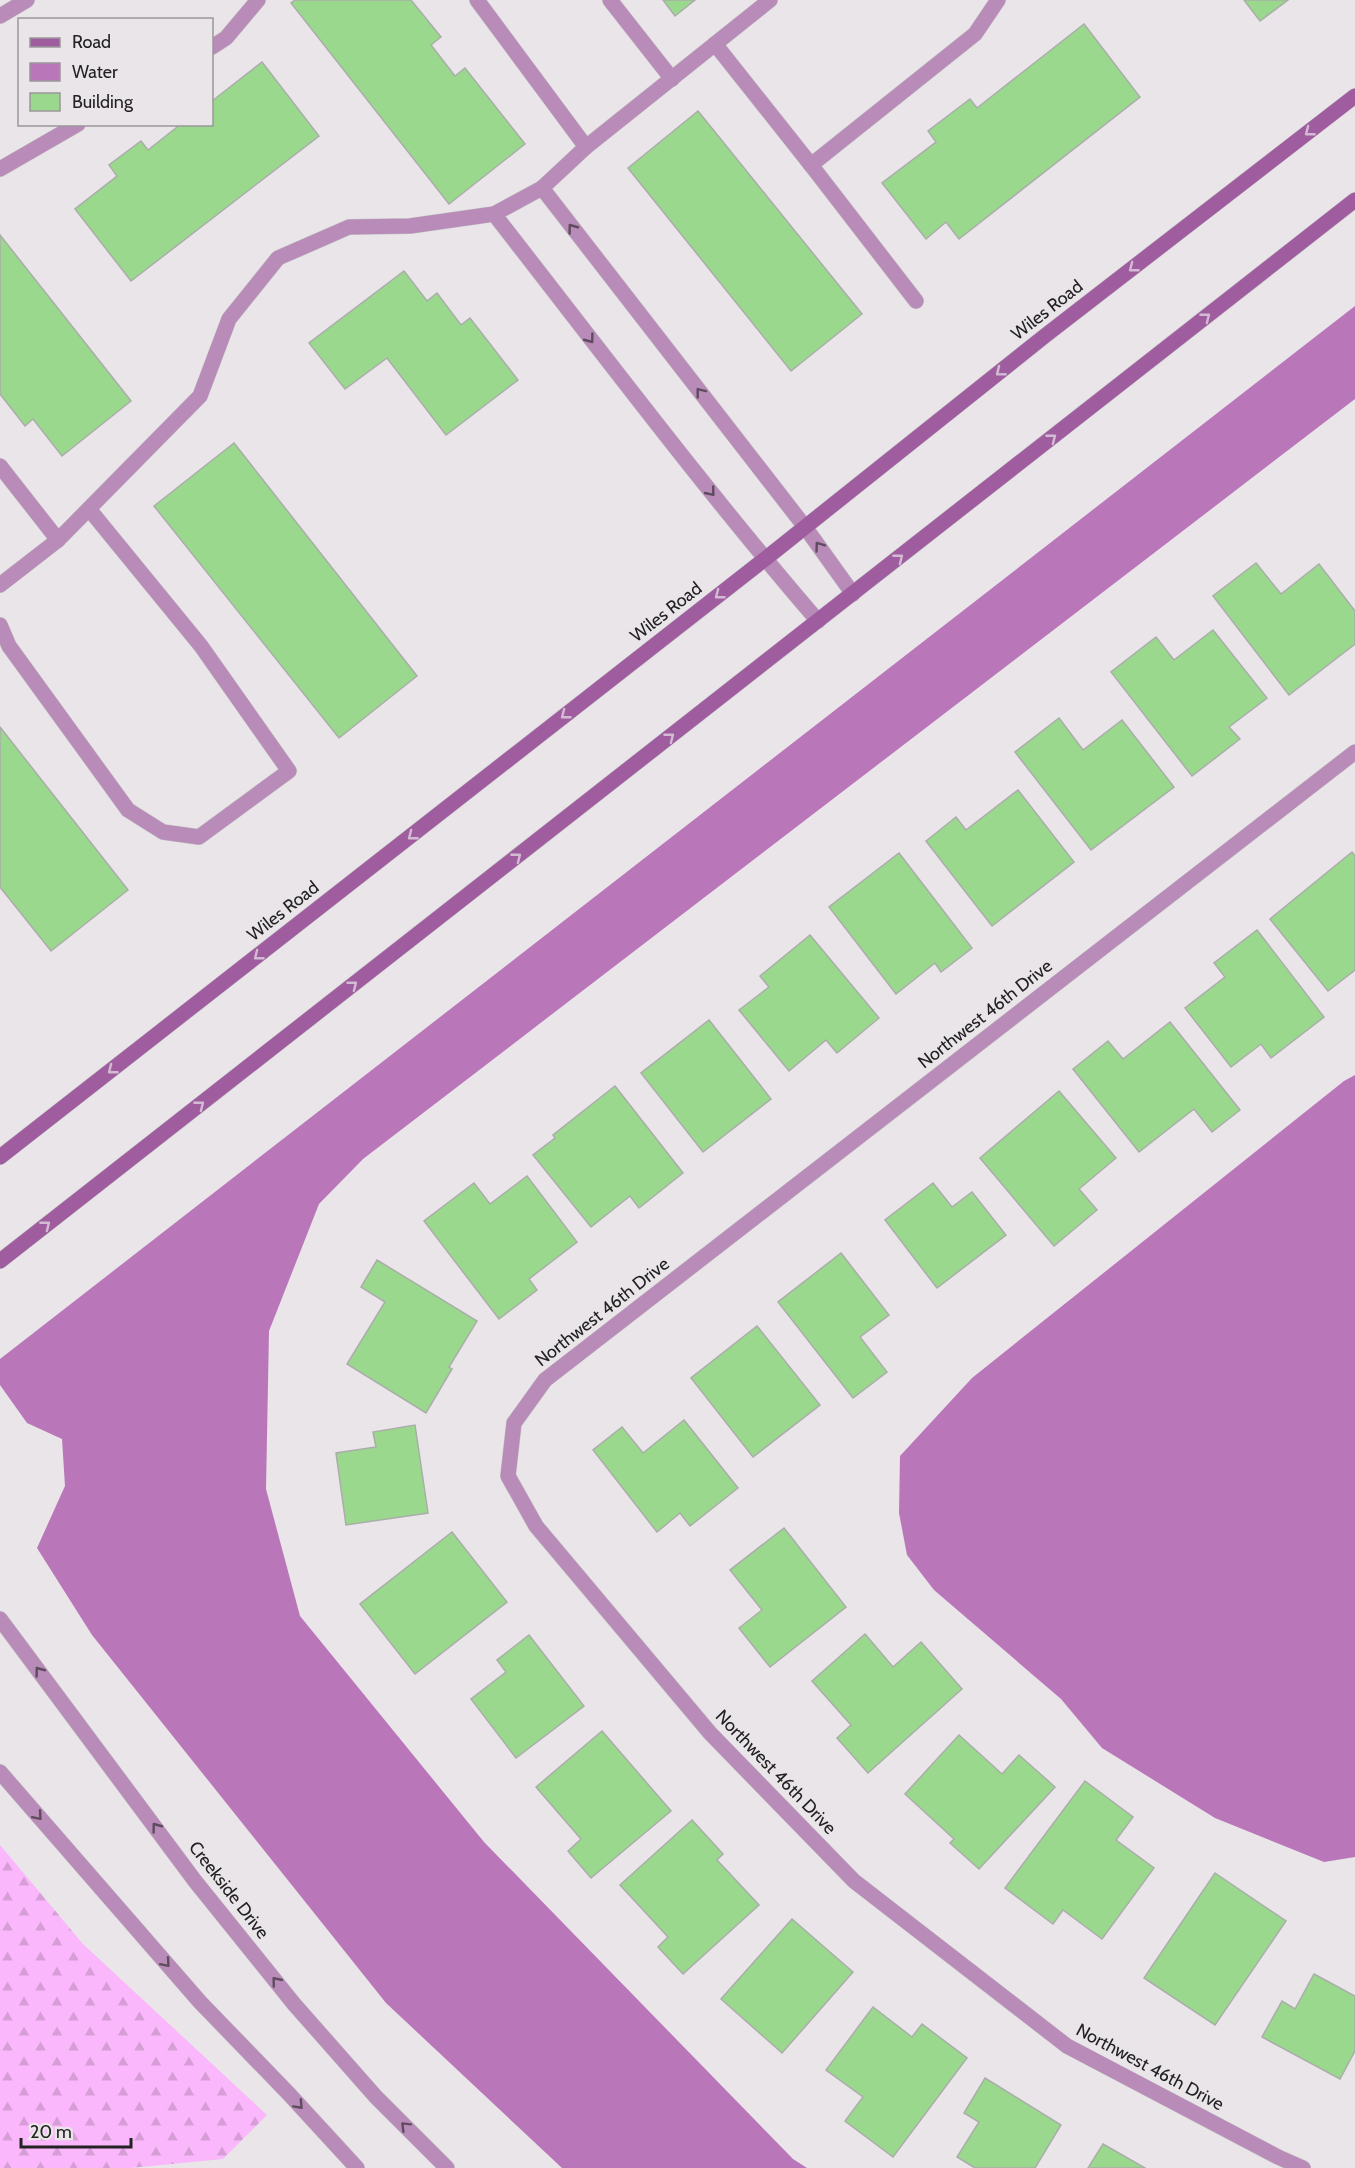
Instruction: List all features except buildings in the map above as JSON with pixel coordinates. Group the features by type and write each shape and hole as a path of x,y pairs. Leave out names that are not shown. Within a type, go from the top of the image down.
{"main road":[{"name":"Wiles Road","path":"0,1157 765,559 1046,335 1355,96"},
{"path":"0,1261 1355,200"}],"street":[{"path":"0,16 27,0"},
{"path":"213,45 226,38 258,0"},
{"path":"477,0 586,147"},
{"path":"610,0 672,79"},
{"path":"0,585 58,540 200,396 230,319 278,258 349,227 410,226 494,214 542,188 586,147 770,0"},
{"path":"811,165 975,34 998,0"},
{"path":"715,44 916,301"},
{"path":"0,169 75,126"},
{"path":"542,188 805,527 853,594"},
{"path":"494,214 600,352 765,559 818,621"},
{"path":"0,466 58,540"},
{"path":"0,625 9,646 128,810 163,832 199,837 289,771 201,646 89,509"},
{"name":"Northwest 46th Drive","path":"1304,2168 1278,2157 1067,2046 854,1881 710,1733 536,1526 508,1476 514,1423 545,1380 1355,752"},
{"name":"Creekside Drive","path":"0,1619 195,1881 294,2004 376,2097 447,2168"},
{"path":"0,1772 200,2002 357,2168"}],"green space":[{"path":"0,1845 83,1944 267,2115 223,2159 130,2168 0,2168"}],"water":[{"path":"1355,306 1355,399 363,1159 319,1204 269,1331 266,1489 300,1616 484,1842 793,2159 807,2168 562,2168 386,2003 92,1635 37,1548 65,1486 62,1439 27,1423 0,1385 0,1359"},
{"path":"1355,1075 1355,1857 1324,1862 1215,1818 1102,1748 1061,1699 934,1590 907,1555 899,1513 900,1456 972,1378 1344,1081"}]}
